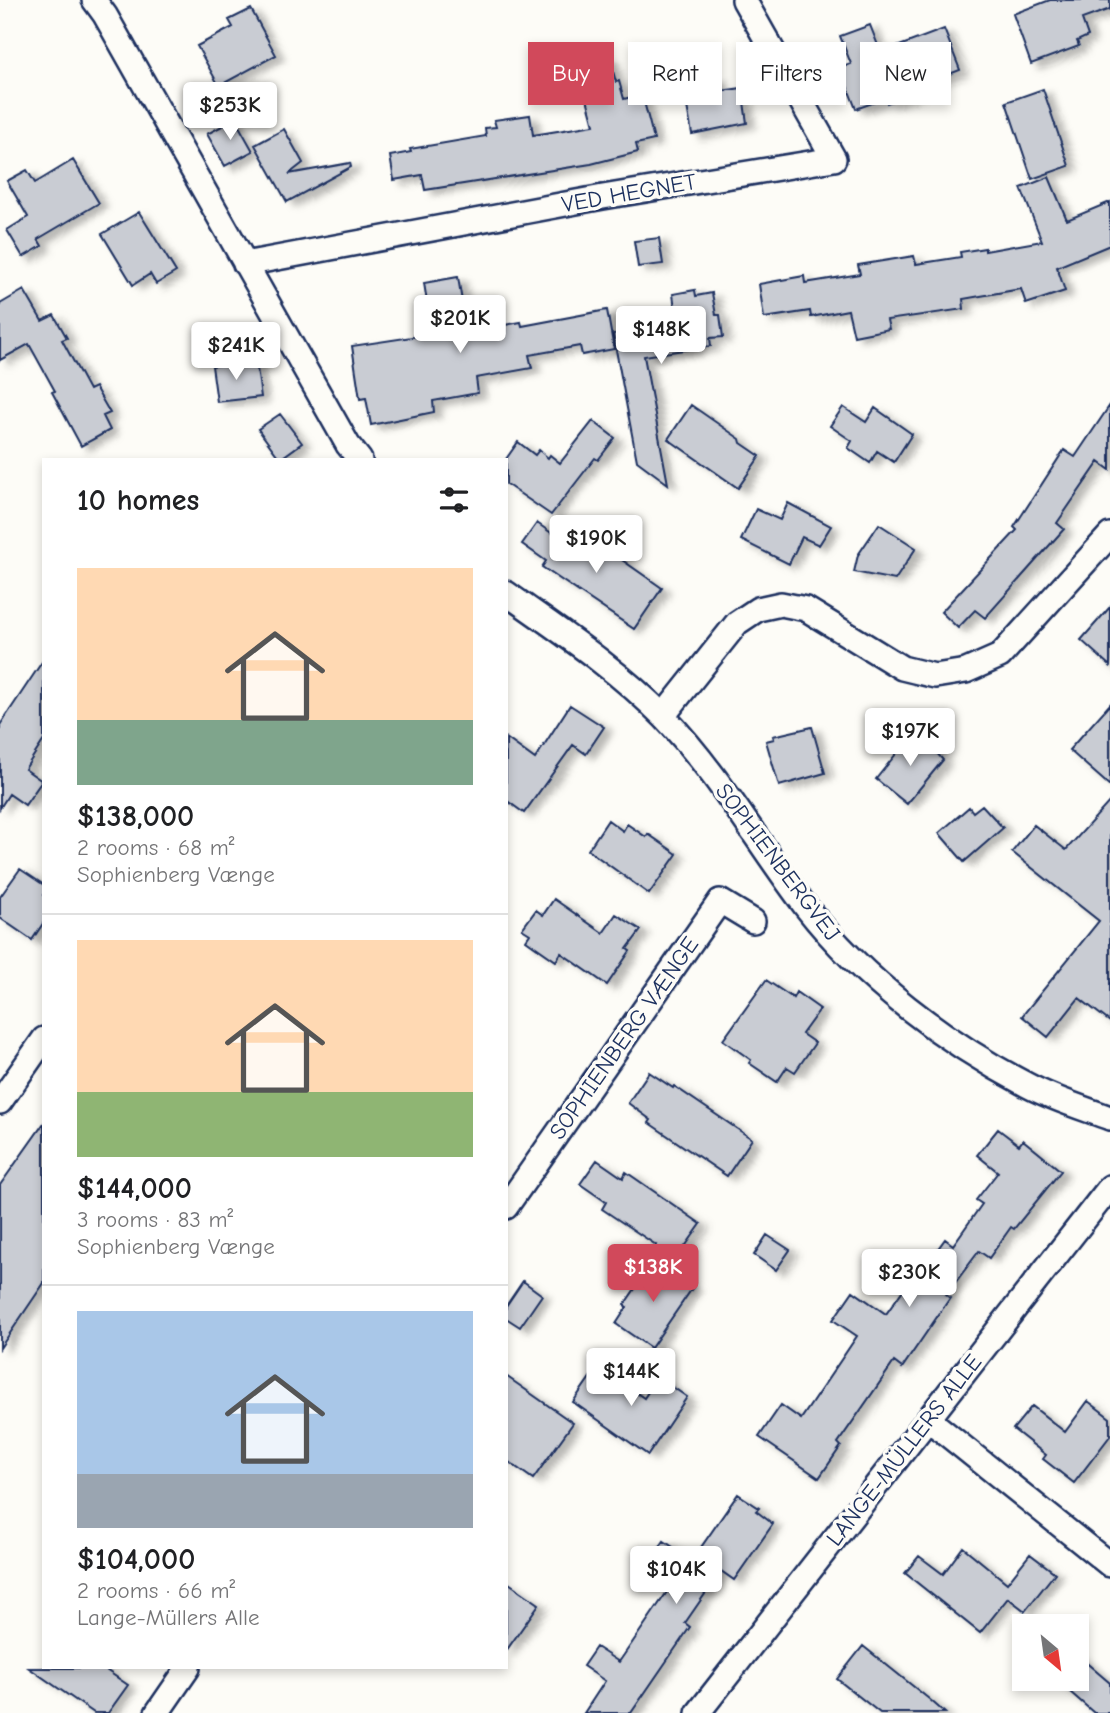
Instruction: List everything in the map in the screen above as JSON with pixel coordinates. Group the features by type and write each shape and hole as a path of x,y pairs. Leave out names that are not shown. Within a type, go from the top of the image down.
{"street":[{"path":"93,0 112,27 348,445 358,458"},
{"name":"VED HEGNET","path":"245,264 603,197 834,159 744,0"},
{"path":"663,716 737,623 758,609 780,604 806,609 902,668 935,676 966,671 1000,656 1110,535"},
{"name":"SOPHIENBERGVEJ","path":"508,594 600,659 663,716 697,754 808,909 873,980 952,1040 1028,1086 1110,1118"},
{"name":"SOPHIENBERG VÆNGE","path":"508,1204 720,901 753,921"},
{"path":"0,1102 42,1042"},
{"name":"LANGE-MÜLLERS ALLE","path":"698,1713 1110,1187"},
{"path":"928,1419 1110,1566"},
{"path":"157,1713 187,1669"}],"building":[{"path":"1050,0 1110,0 1110,9 1082,19 1088,36 1077,41 1079,46 1031,64 1013,14"},
{"path":"251,9 276,55 219,86 197,46 233,27 229,20"},
{"path":"870,25 877,42 860,42 860,105 867,105 856,109 846,83 846,66 851,64 846,42 842,42 840,36"},
{"path":"944,29 949,42 910,42"},
{"path":"951,47 960,70 951,73"},
{"path":"614,75 616,82 619,81 624,99 628,98 628,105 645,105 654,140 636,144 638,152 591,164 425,190 422,175 394,180 390,156 411,152 410,149 486,136 485,128 496,127 494,120 530,115 533,135 594,125 589,105 614,105"},
{"path":"736,89 736,105 744,105 747,123 692,134 687,105 722,105 722,91"},
{"path":"1043,89 1069,166 1032,179 1006,102"},
{"path":"235,119 253,151 225,166 207,134"},
{"path":"284,129 303,163 289,174 350,163 351,167 287,202 255,145"},
{"path":"73,160 99,203 38,239 42,246 23,257 7,230 28,217 7,181 27,170 35,183"},
{"path":"1049,177 1067,220 1110,202 1110,245 1057,267 1065,291 1026,304 1021,289 963,299 964,309 887,320 889,329 854,336 848,310 811,317 810,311 764,318 759,284 804,276 805,283 860,274 858,265 914,256 916,264 961,257 960,252 985,248 985,251 1042,241 1021,188"},
{"path":"139,212 176,272 156,284 150,274 133,285 102,234"},
{"path":"659,238 663,264 638,267 634,241"},
{"path":"458,277 467,332 521,322 522,326 607,310 614,349 582,355 580,346 529,355 532,368 476,378 478,393 433,401 434,412 371,425 366,398 360,399 352,346 432,334 424,283"},
{"path":"24,290 42,321 54,315 67,338 62,340 89,390 95,387 110,413 103,416 110,430 81,446 29,344 0,360 0,304"},
{"path":"695,290 696,296 712,293 716,315 720,315 723,337 710,338 711,346 644,356 668,484 637,461 613,334 665,327 663,311 675,309 673,294"},
{"path":"256,361 261,397 217,402 212,366"},
{"path":"691,405 760,456 738,488 668,439"},
{"path":"1110,405 1110,470 1099,462 1057,523 1064,529 985,618 975,610 958,628 941,612 1017,530 1014,527 1064,450 1075,457"},
{"path":"843,407 866,422 875,408 912,434 894,462 877,451 870,463 848,448 852,441 830,426"},
{"path":"280,414 302,443 279,458 258,429"},
{"path":"593,421 615,438 598,460 595,458 551,515 508,485 507,458 518,442 535,455 539,450 560,463"},
{"path":"788,503 831,526 819,545 802,537 789,564 741,540 756,509 780,520"},
{"path":"537,523 582,554 592,539 662,588 634,629 542,567 546,561 522,544"},
{"path":"879,524 916,548 895,580 854,572 858,555"},
{"path":"1110,607 1110,666 1081,640"},
{"path":"42,662 42,743 25,769 42,781 25,805 9,794 0,808 0,725"},
{"path":"1110,704 1110,786 1069,750"},
{"path":"570,705 604,727 586,754 573,745 524,813 508,801 508,739 535,759"},
{"path":"812,727 825,773 779,786 766,741 774,739 773,736"},
{"path":"916,729 943,760 907,804 876,779"},
{"path":"1110,801 1110,1022 1079,998 1048,1037 1022,1016 1099,921 1012,852 1034,825 1066,850"},
{"path":"982,805 1003,828 964,862 939,833 969,807 973,812"},
{"path":"608,820 623,831 627,824 646,837 648,834 677,854 649,894 588,850"},
{"path":"20,869 42,884 42,925 32,940 0,918 0,897"},
{"path":"554,899 603,933 616,914 641,930 607,985 561,953 556,961 526,940 530,934 522,929 536,910 543,915"},
{"path":"766,980 793,998 796,992 820,1009 802,1034 815,1043 795,1072 787,1067 777,1082 749,1063 751,1060 723,1040"},
{"path":"649,1072 752,1139 727,1176 649,1123 651,1120 628,1103"},
{"path":"42,1126 42,1286 0,1348 0,1185"},
{"path":"998,1129 1019,1145 1023,1140 1061,1171 1014,1229 1011,1227 989,1258 979,1251 946,1295 950,1298 902,1368 894,1362 838,1443 841,1446 819,1478 759,1437 781,1405 801,1419 857,1336 833,1320 853,1291 886,1314 914,1274 918,1276 945,1239 953,1245 982,1204 976,1200 998,1172 977,1155"},
{"path":"597,1160 623,1178 626,1172 701,1224 674,1262 654,1249 656,1245 602,1209 606,1202 580,1184"},
{"path":"767,1235 790,1250 776,1270 754,1255"},
{"path":"654,1261 693,1287 651,1348 616,1324 627,1307 624,1305"},
{"path":"523,1281 542,1295 520,1327 508,1319 508,1303"},
{"path":"598,1366 644,1398 658,1377 687,1397 648,1455 573,1402"},
{"path":"508,1377 573,1423 533,1479 508,1461"},
{"path":"1088,1401 1110,1418 1110,1436 1074,1483 1043,1459 1046,1455 1013,1429 1032,1406 1065,1432"},
{"path":"738,1494 759,1508 756,1511 773,1524 734,1580 721,1571 685,1623 690,1627 631,1713 584,1713 605,1681 583,1666 596,1647 619,1662 669,1589 643,1571 664,1541 692,1560"},
{"path":"963,1547 1007,1583 1030,1554 1055,1573 1025,1611 1008,1598 980,1633 905,1573 919,1556 943,1574"},
{"path":"508,1582 539,1604 508,1648"},
{"path":"863,1646 945,1713 880,1713 837,1679"},
{"path":"1089,1665 1110,1683 1110,1713 1094,1713 1069,1691 1089,1691"},
{"path":"29,1668 104,1669 128,1685 108,1713 94,1713"}]}
